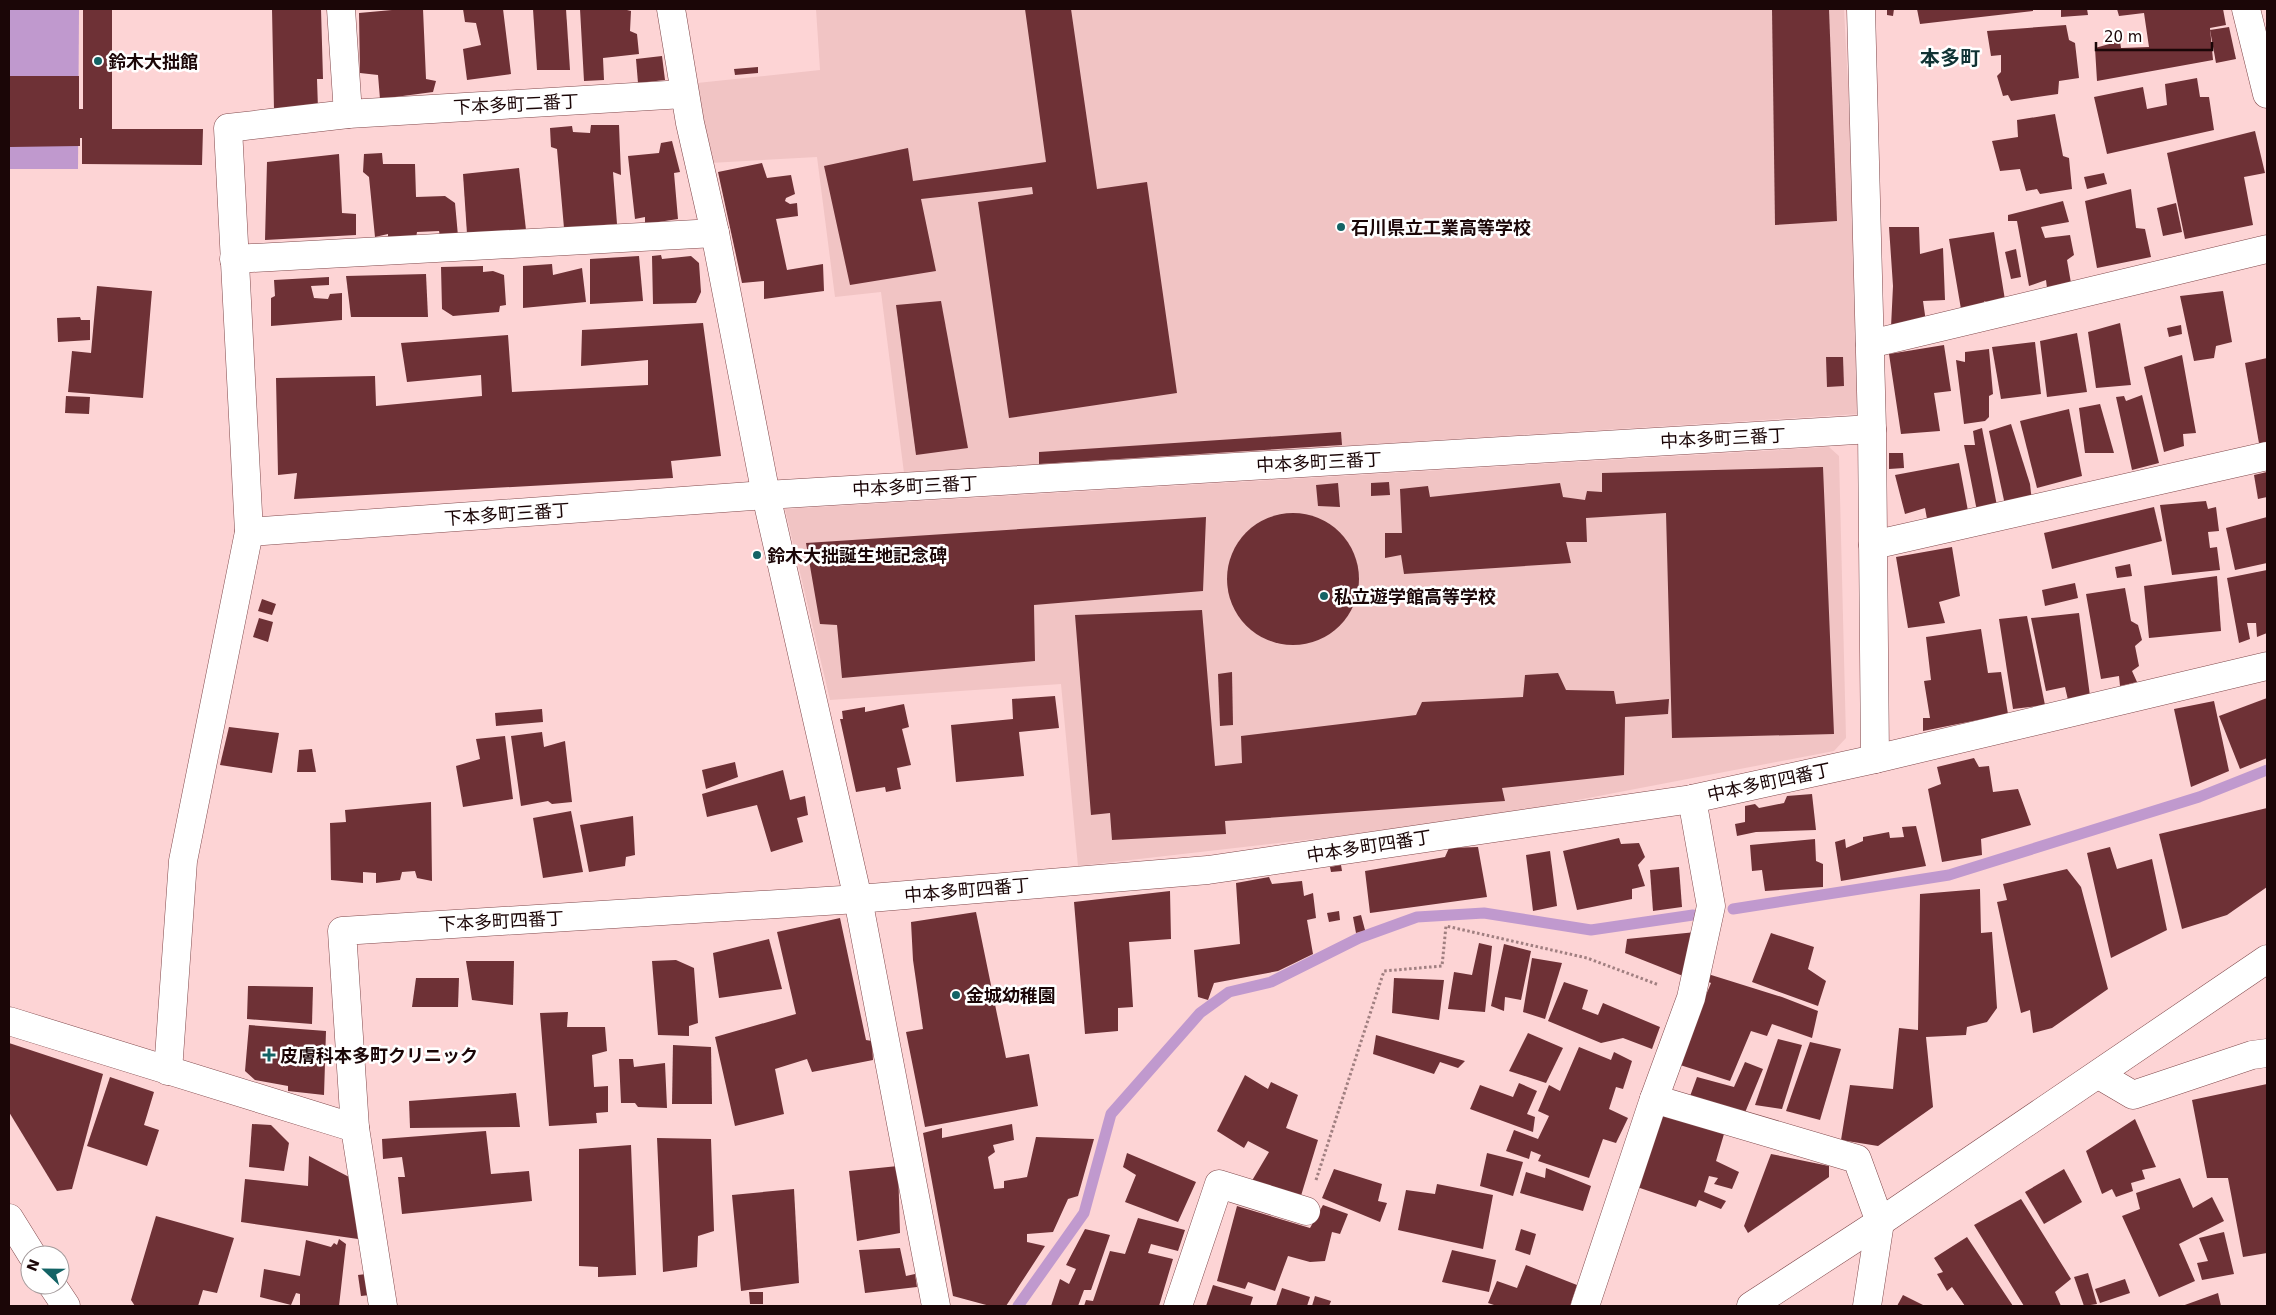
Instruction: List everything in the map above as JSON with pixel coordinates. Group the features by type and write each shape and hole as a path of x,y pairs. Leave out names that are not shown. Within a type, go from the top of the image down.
{"street":[{"path":"341,9 348,114"},
{"path":"672,9 684,94 715,234 766,495 858,899 936,1306"},
{"path":"1861,9 1872,429 1875,759"},
{"path":"2246,9 2267,94"},
{"name":"下本多町二番丁","path":"234,260 228,128 348,114 684,94"},
{"path":"168,1071 183,861 249,532 234,260 715,234"},
{"path":"1870,344 2267,249"},
{"name":"中本多町三番丁","path":"766,495 1872,429"},
{"path":"1874,545 2267,456"},
{"name":"下本多町三番丁","path":"249,532 766,495"},
{"name":"中本多町四番丁","path":"858,899 1208,870 1692,799 1875,759 2267,666"},
{"path":"1585,1306 1654,1099 1691,998 1712,906 1692,799"},
{"name":"下本多町四番丁","path":"355,1128 342,931 858,899"},
{"path":"1751,1306 1880,1222 2267,960"},
{"path":"9,1022 355,1128 383,1306"},
{"path":"2099,1075 2132,1095 2252,1055 2267,1053"},
{"path":"1654,1099 1857,1159 1880,1222 1866,1306"},
{"path":"1178,1306 1219,1184 1306,1211"},
{"path":"9,1218 26,1245"},
{"path":"59,1295 66,1306"}],"path":[{"path":"1306,1211 1384,971 1442,966 1446,926 1587,958 1691,998"}],"shaded area":[{"path":"9,9 79,9 78,169 9,169"},
{"name":"石川県立工業高等学校","path":"816,9 1844,9 1862,352 1859,414 904,473 881,292 835,297 817,157 710,163 697,83 820,70"},
{"name":"私立遊学館高等学校","path":"1829,447 1839,456 1846,738 1834,751 1462,822 1078,866 1061,684 830,700 785,509"}],"building":[{"name":"鈴木大拙館","path":"83,9 112,9 112,129 203,129 202,165 82,164 82,138 80,138 80,146 10,147 10,76 79,76 79,109 83,109"},
{"path":"272,9 321,9 323,79 317,79 318,109 274,110"},
{"path":"423,9 426,79 436,81 433,92 380,99 378,75 360,73 359,13"},
{"path":"463,9 503,9 511,74 467,80 463,49 481,45 476,23 465,22"},
{"path":"533,9 566,9 570,70 537,70"},
{"path":"580,9 623,9 631,11 630,31 637,34 639,54 603,58 604,80 584,81"},
{"path":"1025,9 1071,9 1097,189 1147,182 1177,393 1009,418 978,202 1033,194 1032,187 921,199 936,271 850,285 824,166 908,148 913,181 1046,162"},
{"path":"1772,9 1829,9 1837,221 1775,225"},
{"path":"1887,9 1894,9 1893,16 1887,15"},
{"path":"1917,9 2033,9 2033,11 1920,24"},
{"path":"2061,9 2087,9 2088,15 2061,17"},
{"path":"2117,9 2223,9 2226,25 2210,28 2213,60 2097,81 2095,48 2120,41 2121,48 2149,47 2144,13 2119,16"},
{"path":"2066,25 2069,40 2075,43 2079,78 2059,81 2058,94 2011,101 2008,95 2003,96 1997,76 2001,72 2001,55 1991,56 1987,31"},
{"path":"2229,27 2236,59 2216,63 2210,30"},
{"path":"662,56 665,80 638,83 636,59"},
{"path":"758,67 758,73 735,75 734,69"},
{"path":"2197,78 2200,97 2209,97 2214,130 2107,154 2094,97 2143,87 2147,109 2167,105 2165,84"},
{"path":"2055,114 2063,156 2069,158 2072,189 2040,194 2037,189 2026,191 2020,169 2000,171 1992,141 2018,137 2017,120"},
{"path":"591,125 619,125 621,175 613,172 617,224 564,228 557,149 551,147 550,128 572,126 573,132 590,133"},
{"path":"2255,131 2265,173 2244,177 2253,225 2185,239 2167,153"},
{"path":"672,141 680,172 674,173 678,219 645,224 645,217 635,219 628,156 659,153 661,143"},
{"path":"382,153 383,164 415,164 416,197 445,196 455,203 458,236 440,236 439,231 417,232 416,238 388,239 388,234 375,237 369,177 363,172 364,154"},
{"path":"339,154 342,213 356,214 356,235 265,240 267,162"},
{"path":"762,163 767,178 791,175 795,194 786,198 785,201 790,204 797,203 798,216 776,219 787,270 823,264 824,291 764,299 764,281 742,283 718,172"},
{"path":"519,168 526,230 467,234 463,174"},
{"path":"2104,173 2107,184 2087,189 2084,177"},
{"path":"2131,189 2136,228 2145,229 2151,257 2097,268 2085,201"},
{"path":"2063,201 2069,222 2041,227 2045,238 2070,235 2074,255 2067,260 2071,283 2047,288 2046,280 2029,286 2017,221 2008,221 2008,215"},
{"path":"2176,203 2182,232 2163,236 2157,208"},
{"path":"1889,227 1919,227 1920,254 1943,248 1945,300 1923,301 1926,322 1891,327 1893,286"},
{"path":"1994,232 2005,300 1997,304 1984,301 1986,309 1972,313 1969,306 1961,309 1949,239"},
{"path":"2016,249 2021,277 2011,279 2005,252"},
{"path":"661,255 662,259 691,256 699,263 701,292 696,303 653,304 652,256"},
{"path":"639,256 643,301 590,304 590,259"},
{"path":"552,264 553,275 582,268 586,302 523,308 523,266"},
{"path":"483,266 483,272 493,271 504,275 506,305 500,306 499,312 453,316 442,309 441,267"},
{"path":"426,274 428,317 351,317 346,276"},
{"path":"329,277 329,285 311,286 314,298 328,299 330,294 342,293 342,320 271,326 271,298 275,296 274,280"},
{"path":"97,286 152,291 143,398 68,392 72,351 91,353"},
{"path":"2223,291 2232,342 2216,346 2214,358 2194,361 2180,296"},
{"path":"941,301 968,448 916,455 896,305"},
{"path":"80,317 81,320 90,320 90,340 58,342 57,318"},
{"path":"703,323 721,456 671,461 673,478 294,499 297,473 278,475 276,378 375,376 376,406 482,396 481,375 407,382 401,343 508,335 512,392 648,385 648,360 581,366 582,330"},
{"path":"2120,323 2131,385 2096,388 2088,332"},
{"path":"2181,325 2182,334 2169,337 2167,328"},
{"path":"2077,333 2087,392 2047,397 2040,341"},
{"path":"2035,342 2041,394 2001,399 1992,347"},
{"path":"1944,345 1951,391 1934,393 1940,431 1901,434 1889,354"},
{"path":"1989,349 1993,394 1989,396 1989,417 1985,421 1964,424 1956,360 1965,362 1965,352"},
{"path":"2182,355 2196,433 2183,434 2184,446 2164,452 2144,367"},
{"path":"1826,357 1843,357 1844,386 1827,387"},
{"path":"2267,358 2267,447 2260,449 2245,363"},
{"path":"2142,395 2159,463 2132,470 2116,397 2124,396 2126,401"},
{"path":"66,396 90,397 89,414 65,413"},
{"path":"2100,404 2114,453 2085,453 2079,408"},
{"path":"2069,409 2082,476 2037,488 2020,421"},
{"path":"2011,424 2030,484 2032,502 2005,505 1989,431"},
{"path":"1982,428 1997,506 1977,511 1964,445 1975,445 1973,431"},
{"path":"1341,432 1342,445 1039,464 1039,452"},
{"path":"1889,453 1903,453 1904,468 1889,469"},
{"path":"1959,463 1968,511 1927,519 1925,508 1905,514 1895,475"},
{"path":"1823,467 1834,734 1672,738 1666,513 1586,518 1587,542 1566,542 1571,563 1404,574 1401,555 1385,558 1385,533 1402,533 1400,489 1428,486 1430,497 1560,483 1563,497 1585,500 1587,491 1602,492 1602,473"},
{"path":"2267,472 2267,497 2258,499 2254,475"},
{"path":"1389,482 1390,495 1371,496 1371,483"},
{"path":"1338,483 1340,507 1318,506 1316,485"},
{"path":"2206,501 2208,509 2216,507 2219,531 2208,532 2210,548 2217,547 2220,570 2172,575 2160,505"},
{"path":"2154,507 2162,541 2052,569 2044,533"},
{"path":"1293,513 1318,518 1329,524 1339,533 1348,543 1354,554 1359,579 1354,604 1348,615 1339,625 1329,634 1318,640 1293,645 1268,640 1257,634 1247,625 1238,615 1232,604 1227,579 1232,554 1238,543 1247,533 1257,524 1268,518"},
{"path":"1206,517 1203,591 1034,605 1035,661 842,678 837,625 820,624 806,543"},
{"path":"2267,517 2267,563 2235,570 2226,528"},
{"path":"1952,547 1960,596 1939,602 1945,623 1908,628 1896,557"},
{"path":"2130,564 2132,576 2117,578 2115,567"},
{"path":"2267,570 2267,633 2257,637 2256,623 2247,623 2250,639 2239,643 2227,578"},
{"path":"2217,576 2221,631 2149,638 2144,586"},
{"path":"2075,583 2078,598 2045,606 2042,590"},
{"path":"2125,588 2131,621 2138,625 2142,640 2135,646 2139,666 2132,671 2137,682 2120,686 2119,676 2101,679 2086,594"},
{"path":"262,599 276,604 272,615 258,611"},
{"path":"1202,610 1215,766 1242,763 1241,736 1416,715 1422,702 1523,697 1525,675 1558,673 1566,690 1614,691 1616,704 1669,699 1668,714 1625,717 1624,775 1502,788 1505,801 1225,821 1226,834 1112,840 1110,813 1091,815 1075,615"},
{"path":"2079,613 2090,696 2068,700 2065,687 2046,691 2031,618"},
{"path":"2027,616 2045,705 2013,709 1999,619"},
{"path":"259,618 273,622 268,642 253,637"},
{"path":"1981,629 1988,673 2001,672 2008,714 1923,731 1923,718 1930,718 1924,681 1931,680 1926,637"},
{"path":"1232,672 1233,725 1220,726 1218,674"},
{"path":"1055,696 1059,728 1019,732 1024,776 956,782 951,725 1013,719 1012,699"},
{"path":"2267,698 2267,758 2240,769 2219,716"},
{"path":"2214,701 2229,771 2191,787 2174,709"},
{"path":"904,704 909,727 902,729 911,765 897,768 901,789 886,792 885,787 856,792 840,719 843,719 842,711 865,707 865,712"},
{"path":"542,709 543,722 496,726 495,713"},
{"path":"229,727 279,733 272,773 220,765"},
{"path":"542,732 544,747 565,741 572,802 552,804 548,801 521,806 511,736"},
{"path":"505,736 513,799 463,807 456,766 480,759 476,739"},
{"path":"312,749 316,772 297,772 299,750"},
{"path":"1974,758 1979,767 1989,766 1993,792 2018,789 2031,825 1981,839 1982,855 1942,862 1928,789 1941,784 1937,767"},
{"path":"735,762 738,777 706,789 702,770"},
{"path":"783,770 790,800 805,796 808,815 797,818 803,842 771,852 757,805 707,817 702,794"},
{"path":"1812,794 1816,830 1756,832 1737,836 1735,824 1745,822 1745,806 1755,804 1759,808 1784,803 1787,796"},
{"path":"431,802 432,881 417,878 415,871 402,872 400,880 376,883 376,873 363,872 363,883 331,880 330,823 346,822 345,810"},
{"path":"2267,808 2267,887 2227,915 2182,929 2159,834"},
{"path":"571,811 583,872 543,878 533,818"},
{"path":"633,816 635,855 626,857 625,866 589,872 580,825"},
{"path":"1916,826 1926,866 1841,881 1835,842 1845,839 1846,848 1863,841 1863,837 1889,832 1890,838 1904,837 1902,827"},
{"path":"1619,838 1621,844 1639,843 1645,857 1638,865 1645,886 1632,889 1632,899 1577,910 1563,851"},
{"path":"1815,839 1816,861 1823,864 1823,887 1765,891 1762,870 1752,871 1750,845"},
{"path":"1478,847 1487,897 1370,913 1365,871 1445,857 1449,848"},
{"path":"2110,847 2117,869 2152,859 2167,930 2111,958 2087,853"},
{"path":"1550,851 1557,906 1533,911 1526,855"},
{"path":"1341,865 1342,871 1331,872 1330,867"},
{"path":"1679,867 1682,907 1653,911 1650,870"},
{"path":"2067,869 2081,887 2108,989 2052,1028 2033,1033 2030,1010 2021,1013 1997,902 2007,900 2003,884"},
{"path":"1269,877 1272,884 1302,881 1304,896 1313,893 1316,918 1307,920 1313,954 1278,971 1214,983 1208,1000 1198,997 1194,950 1240,944 1236,883"},
{"path":"1980,889 1981,933 1992,932 1997,1008 1987,1022 1967,1027 1966,1035 1926,1037 1933,1107 1878,1146 1841,1140 1850,1085 1893,1089 1899,1028 1918,1030 1920,894"},
{"path":"1170,891 1171,939 1129,942 1133,1007 1118,1008 1118,1031 1085,1034 1074,902"},
{"path":"1339,911 1340,920 1329,922 1327,913"},
{"name":"金城幼稚園","path":"976,912 1006,1058 1029,1054 1038,1106 925,1127 906,1032 923,1029 913,960 911,922"},
{"path":"1361,915 1365,930 1356,933 1353,917"},
{"path":"840,918 866,1040 872,1041 873,1060 812,1072 807,1059 775,1069 784,1114 735,1126 715,1037 796,1014 777,932"},
{"path":"1696,932 1683,976 1625,953 1627,939"},
{"path":"1771,933 1814,947 1808,969 1826,981 1818,1006 1752,982"},
{"path":"769,939 782,989 719,998 713,953"},
{"path":"1479,943 1492,946 1485,1012 1448,1009 1454,972 1472,975"},
{"path":"1504,944 1531,951 1521,1000 1505,997 1504,1011 1491,1006"},
{"path":"1532,958 1562,963 1545,1019 1523,1012"},
{"path":"676,960 694,968 698,1023 689,1026 689,1036 658,1035 652,961"},
{"path":"466,961 514,961 513,1005 472,1000"},
{"path":"1708,974 1782,997 1818,1011 1812,1038 1772,1024 1767,1036 1751,1031 1730,1081 1677,1064 1711,983 1706,981"},
{"path":"416,978 459,978 458,1007 412,1007"},
{"path":"1394,978 1444,980 1439,1020 1392,1013"},
{"path":"1564,982 1588,990 1582,1009 1598,1015 1603,1003 1660,1027 1652,1049 1623,1038 1601,1043 1548,1021"},
{"path":"248,986 313,987 312,1024 247,1019"},
{"path":"568,1012 567,1027 605,1027 607,1051 592,1055 594,1087 608,1086 608,1112 596,1113 597,1123 549,1126 540,1013"},
{"path":"249,1025 326,1031 324,1095 288,1091 288,1086 255,1080 245,1071"},
{"path":"1528,1033 1563,1048 1546,1083 1509,1071"},
{"path":"1376,1035 1465,1061 1458,1068 1440,1062 1434,1074 1373,1054"},
{"path":"1778,1039 1802,1045 1782,1109 1755,1105"},
{"path":"1810,1042 1841,1049 1820,1120 1786,1111"},
{"path":"9,1043 103,1074 72,1189 57,1191 9,1112"},
{"path":"673,1045 711,1047 712,1104 672,1104"},
{"path":"1579,1047 1611,1060 1614,1052 1632,1061 1623,1089 1616,1087 1609,1109 1628,1118 1616,1143 1603,1139 1589,1178 1538,1161 1541,1155 1531,1151 1529,1159 1506,1151 1514,1130 1538,1139 1549,1116 1538,1111 1549,1085 1560,1091"},
{"path":"619,1059 633,1059 634,1067 665,1063 667,1108 638,1107 635,1103 621,1103"},
{"path":"1745,1062 1763,1069 1744,1115 1689,1099 1697,1077 1734,1087"},
{"path":"1245,1075 1268,1089 1271,1082 1298,1095 1286,1128 1318,1140 1300,1199 1250,1184 1269,1152 1248,1141 1244,1148 1217,1131"},
{"path":"110,1077 154,1092 144,1125 159,1130 147,1166 87,1146"},
{"path":"1519,1083 1537,1091 1527,1114 1535,1117 1533,1132 1470,1109 1480,1085 1513,1097"},
{"path":"2267,1084 2267,1253 2243,1257 2228,1178 2207,1178 2192,1100"},
{"path":"516,1093 520,1127 410,1128 409,1101"},
{"path":"1662,1112 1724,1134 1716,1161 1739,1172 1732,1189 1714,1184 1718,1178 1709,1176 1704,1192 1726,1201 1721,1209 1699,1200 1696,1207 1637,1187"},
{"path":"2135,1119 2156,1167 2142,1170 2145,1179 2131,1183 2133,1191 2116,1197 2112,1189 2102,1194 2086,1151"},
{"path":"252,1124 271,1125 289,1143 284,1171 249,1167"},
{"path":"1012,1124 1014,1140 993,1145 995,1152 988,1157 994,1189 1004,1188 1004,1181 1027,1177 1036,1137 1094,1139 1078,1196 1068,1199 1053,1232 1027,1234 1027,1242 1045,1246 1006,1306 990,1306 953,1296 923,1133 942,1128 942,1138"},
{"path":"486,1131 491,1174 529,1171 532,1201 402,1214 398,1177 405,1177 402,1157 383,1159 382,1139"},
{"path":"657,1138 711,1139 714,1231 698,1236 697,1267 663,1272"},
{"path":"631,1145 636,1275 598,1277 598,1267 579,1266 579,1149"},
{"path":"1127,1153 1196,1182 1178,1222 1125,1202 1136,1175 1123,1167"},
{"path":"1487,1153 1523,1162 1513,1196 1480,1186"},
{"path":"1771,1154 1829,1166 1829,1177 1748,1233 1744,1226"},
{"path":"309,1156 351,1178 358,1239 241,1222 245,1179 308,1186"},
{"path":"898,1166 900,1233 857,1241 849,1171"},
{"path":"1546,1168 1591,1186 1583,1211 1520,1193 1526,1172 1545,1178"},
{"path":"1334,1169 1382,1184 1378,1201 1387,1203 1380,1222 1322,1198"},
{"path":"2064,1169 2082,1202 2044,1224 2025,1192"},
{"path":"2180,1178 2193,1208 2212,1197 2224,1221 2179,1244 2195,1281 2159,1297 2122,1216 2140,1209 2136,1193"},
{"path":"1437,1184 1493,1195 1483,1249 1398,1230 1406,1190 1435,1194"},
{"path":"794,1189 799,1283 741,1291 732,1195"},
{"path":"2021,1199 2071,1279 2055,1292 2061,1306 2024,1306 1974,1225"},
{"path":"1323,1205 1348,1214 1340,1234 1332,1232 1325,1261 1310,1262 1288,1256 1275,1291 1248,1282 1245,1289 1217,1281 1237,1206 1310,1228"},
{"path":"156,1216 234,1238 217,1293 203,1290 198,1306 135,1306 131,1300"},
{"path":"1138,1218 1185,1230 1178,1251 1151,1244 1148,1253 1173,1259 1159,1306 1084,1306 1086,1300 1093,1301 1110,1251 1125,1254"},
{"path":"1085,1229 1110,1235 1091,1290 1084,1290 1078,1306 1051,1306 1060,1279 1069,1284 1076,1269 1066,1265"},
{"path":"1521,1229 1536,1234 1530,1255 1515,1250"},
{"path":"2224,1232 2234,1274 2202,1280 2197,1263 2208,1261 2199,1238"},
{"path":"1967,1237 2013,1306 1965,1306 1952,1287 1947,1291 1937,1274 1943,1272 1934,1258"},
{"path":"339,1239 346,1244 339,1306 300,1306 300,1294 296,1293 291,1305 260,1297 264,1269 300,1276 306,1240 331,1247 334,1243 337,1245"},
{"path":"900,1248 906,1276 915,1274 917,1287 865,1293 859,1250"},
{"path":"1452,1250 1496,1260 1489,1292 1442,1282"},
{"path":"1526,1265 1577,1285 1570,1306 1497,1306 1488,1303 1497,1281 1517,1288"},
{"path":"2088,1273 2097,1304 2084,1306 2074,1277"},
{"path":"366,1274 370,1295 361,1296 358,1275"},
{"path":"2125,1279 2130,1293 2100,1303 2095,1289"},
{"path":"1213,1285 1253,1297 1250,1306 1206,1306"},
{"path":"1282,1288 1310,1297 1307,1306 1276,1306"},
{"path":"749,1292 763,1292 763,1304 750,1304"},
{"path":"2218,1293 2221,1306 2182,1306"},
{"path":"1903,1295 1925,1306 1897,1306"},
{"path":"1315,1296 1331,1301 1329,1306 1312,1306"}],"waterway":[{"path":"1733,909 1949,875 2199,797 2267,770"},
{"path":"1018,1306 1084,1213 1111,1114 1200,1013 1229,992 1271,982 1359,938 1417,917 1484,913 1591,930 1693,915"}],"place":[{"name":"鈴木大拙館","path":"98,61"},
{"name":"石川県立工業高等学校","path":"1341,227"},
{"name":"鈴木大拙誕生地記念碑","path":"757,555"},
{"name":"私立遊学館高等学校","path":"1324,596"},
{"name":"金城幼稚園","path":"956,995"},
{"name":"皮膚科本多町クリニック","path":"269,1055"}],"district":[{"name":"本多町","path":"1950,58"}]}
